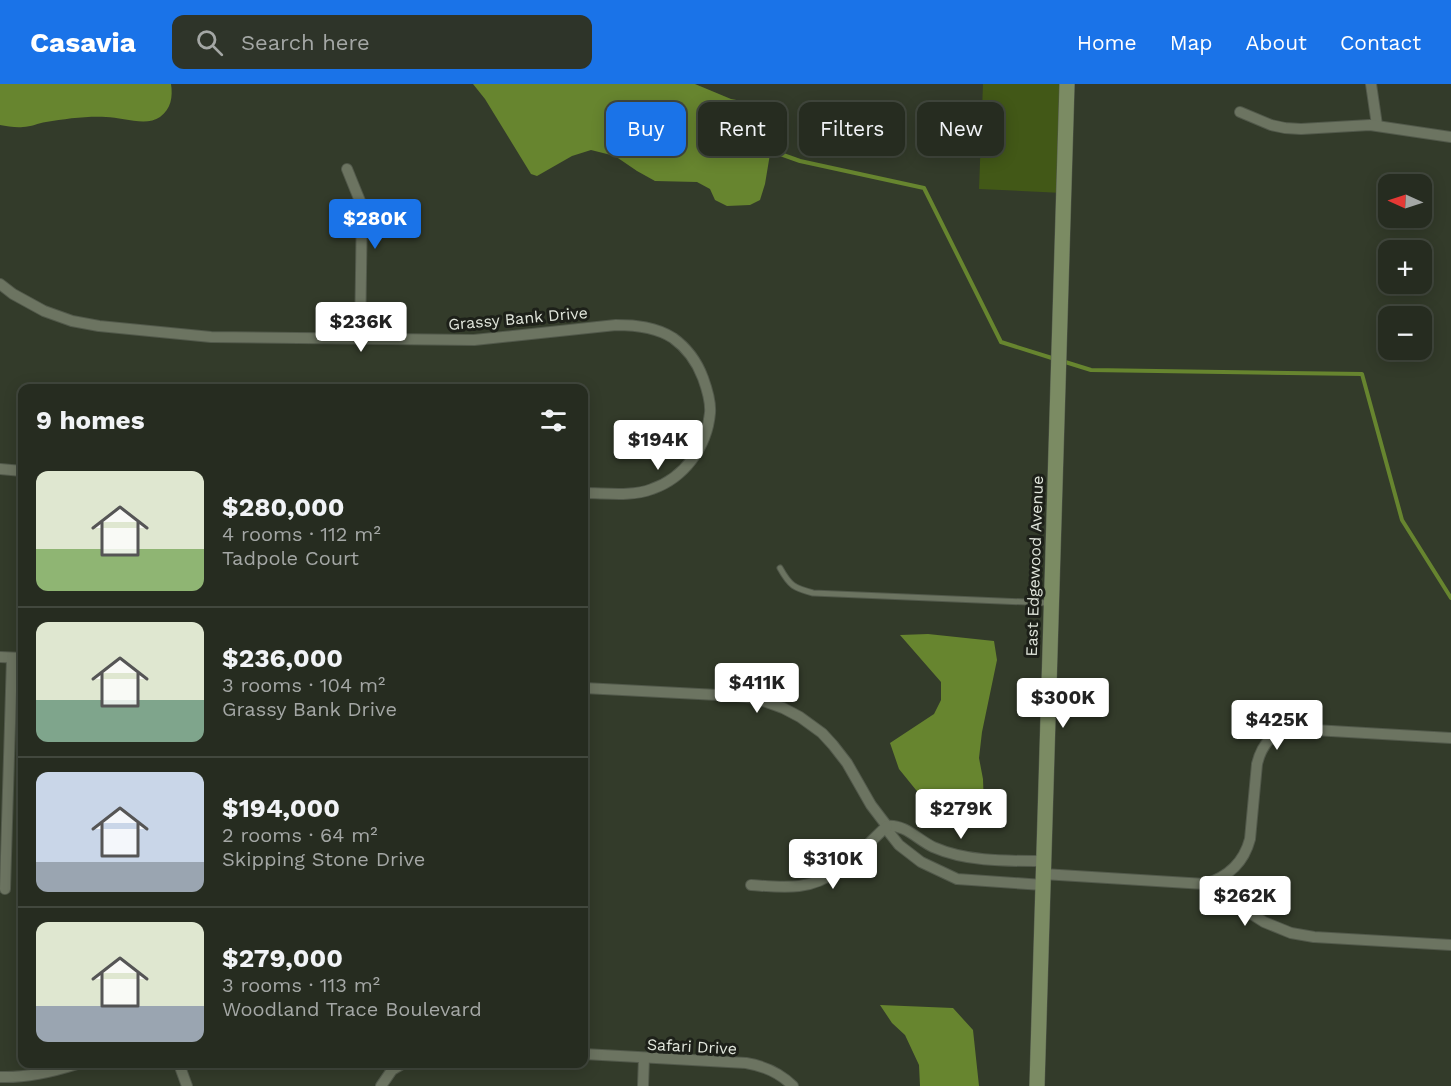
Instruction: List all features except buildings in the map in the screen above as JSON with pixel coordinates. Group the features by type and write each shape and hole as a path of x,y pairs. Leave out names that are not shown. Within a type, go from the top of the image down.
{"main road":[{"name":"East Edgewood Avenue","path":"1037,1086 1067,84"}],"street":[{"path":"1371,84 1377,125"},
{"path":"1240,112 1270,125 1285,128 1377,125 1451,137"},
{"path":"347,169 362,206 360,339"},
{"name":"Grassy Bank Drive","path":"0,284 44,311 72,321 99,326 211,337 474,340 616,325 635,325 654,329 672,337 686,348 699,367 707,390 711,412 698,452 674,477 650,490 631,493 588,493"},
{"path":"0,469 18,471"},
{"path":"0,657 17,658 5,889"},
{"path":"588,688 737,696 755,698 783,708 810,723 833,745 899,845 921,862 957,879 1043,874 1205,884 1232,871 1244,857 1250,839 1260,752 1266,742 1275,735 1285,730 1297,729 1451,738"},
{"path":"751,885 802,886 819,881 838,871 887,826 893,825 908,831 932,846 972,858 1002,860 1043,874"},
{"path":"1205,884 1264,922 1296,935 1451,945"},
{"name":"Safari Drive","path":"588,1054 752,1064 776,1073 793,1086"},
{"path":"643,1086 644,1058"},
{"path":"0,1077 27,1076 65,1068"},
{"path":"180,1068 187,1086"},
{"path":"381,1086 389,1068"}],"lane":[{"path":"780,568 786,579 796,589 813,593 1052,603"}],"shaded area":[{"path":"0,84 171,84 172,94 167,110 154,120 91,117 17,127 0,125"},
{"path":"473,84 695,84 731,99 747,102 698,102 698,156 770,156 760,200 750,205 727,206 715,200 710,189 697,182 655,181 615,156 686,156 686,102 606,102 606,154 591,150 572,156 537,176 531,174 485,99"},
{"path":"983,84 1067,84 1063,193 979,189 980,156 1004,156 1004,102 982,102"},
{"path":"928,634 994,641 997,660 979,758 983,779 984,807 967,817 940,812 916,790 899,769 890,743 934,714 941,700 941,682 900,635"},
{"path":"880,1005 953,1008 973,1030 979,1086 920,1086 919,1065 905,1035 892,1023"}],"waterway":[{"path":"786,156 924,188 1001,342 1055,359"},
{"path":"1062,361 1091,370 1362,374 1402,520 1451,598"}]}
